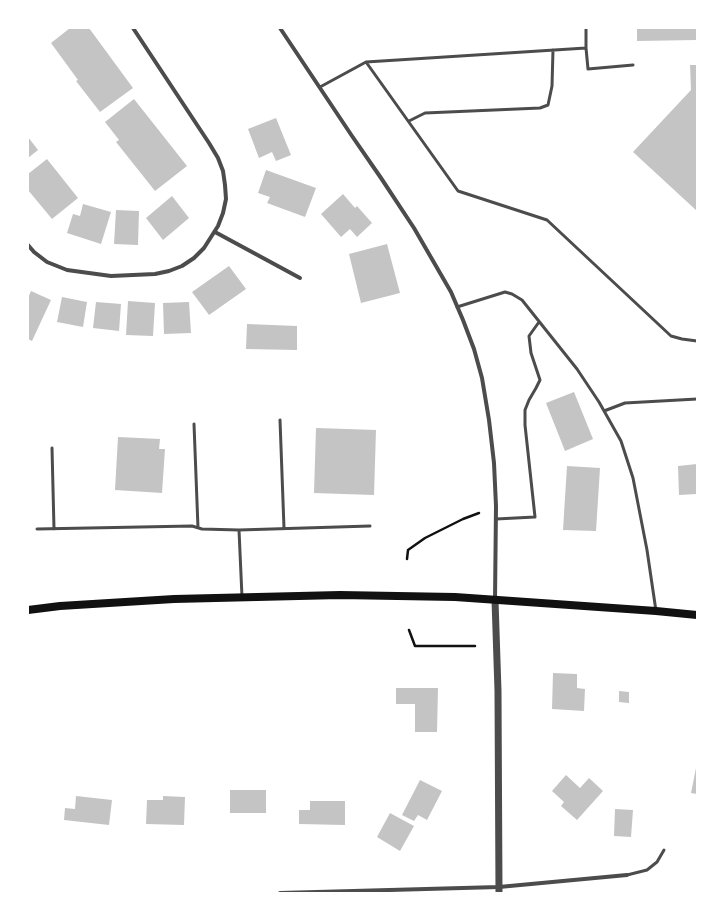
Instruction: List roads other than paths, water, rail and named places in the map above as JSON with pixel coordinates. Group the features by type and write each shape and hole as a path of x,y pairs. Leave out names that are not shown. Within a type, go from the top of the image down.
{"main road":[{"path":"28,610 60,606 174,599 348,595 455,596 697,615"}],"street":[{"path":"28,245 34,252 47,262 67,270 111,276 155,274 182,266 194,258 204,248 218,226 226,199 223,171 218,158 133,28"},
{"path":"280,28 414,228 451,292 464,320 474,349 483,385 489,420 494,463 496,506 495,600 498,690 499,890"},
{"path":"215,232 300,278"},
{"path":"280,893 499,890 626,875"}],"lane":[{"path":"586,28 588,69 633,65"},
{"path":"320,87 366,62 586,48"},
{"path":"409,121 425,113 540,108 548,105 552,86 553,50"},
{"path":"366,62 458,191 547,220 671,336 697,341"},
{"path":"457,307 505,292 522,300 577,369 599,402 621,442 633,478 656,611"},
{"path":"496,519 535,517 525,425 525,410 540,380 531,353 529,336 540,322"},
{"path":"604,411 625,403 697,399"},
{"path":"280,420 284,528"},
{"path":"194,424 198,528"},
{"path":"52,448 54,529"},
{"path":"37,529 192,526 202,529 239,530 370,526"},
{"path":"239,530 242,597"},
{"path":"626,875 647,870 657,862 664,850"}]}
